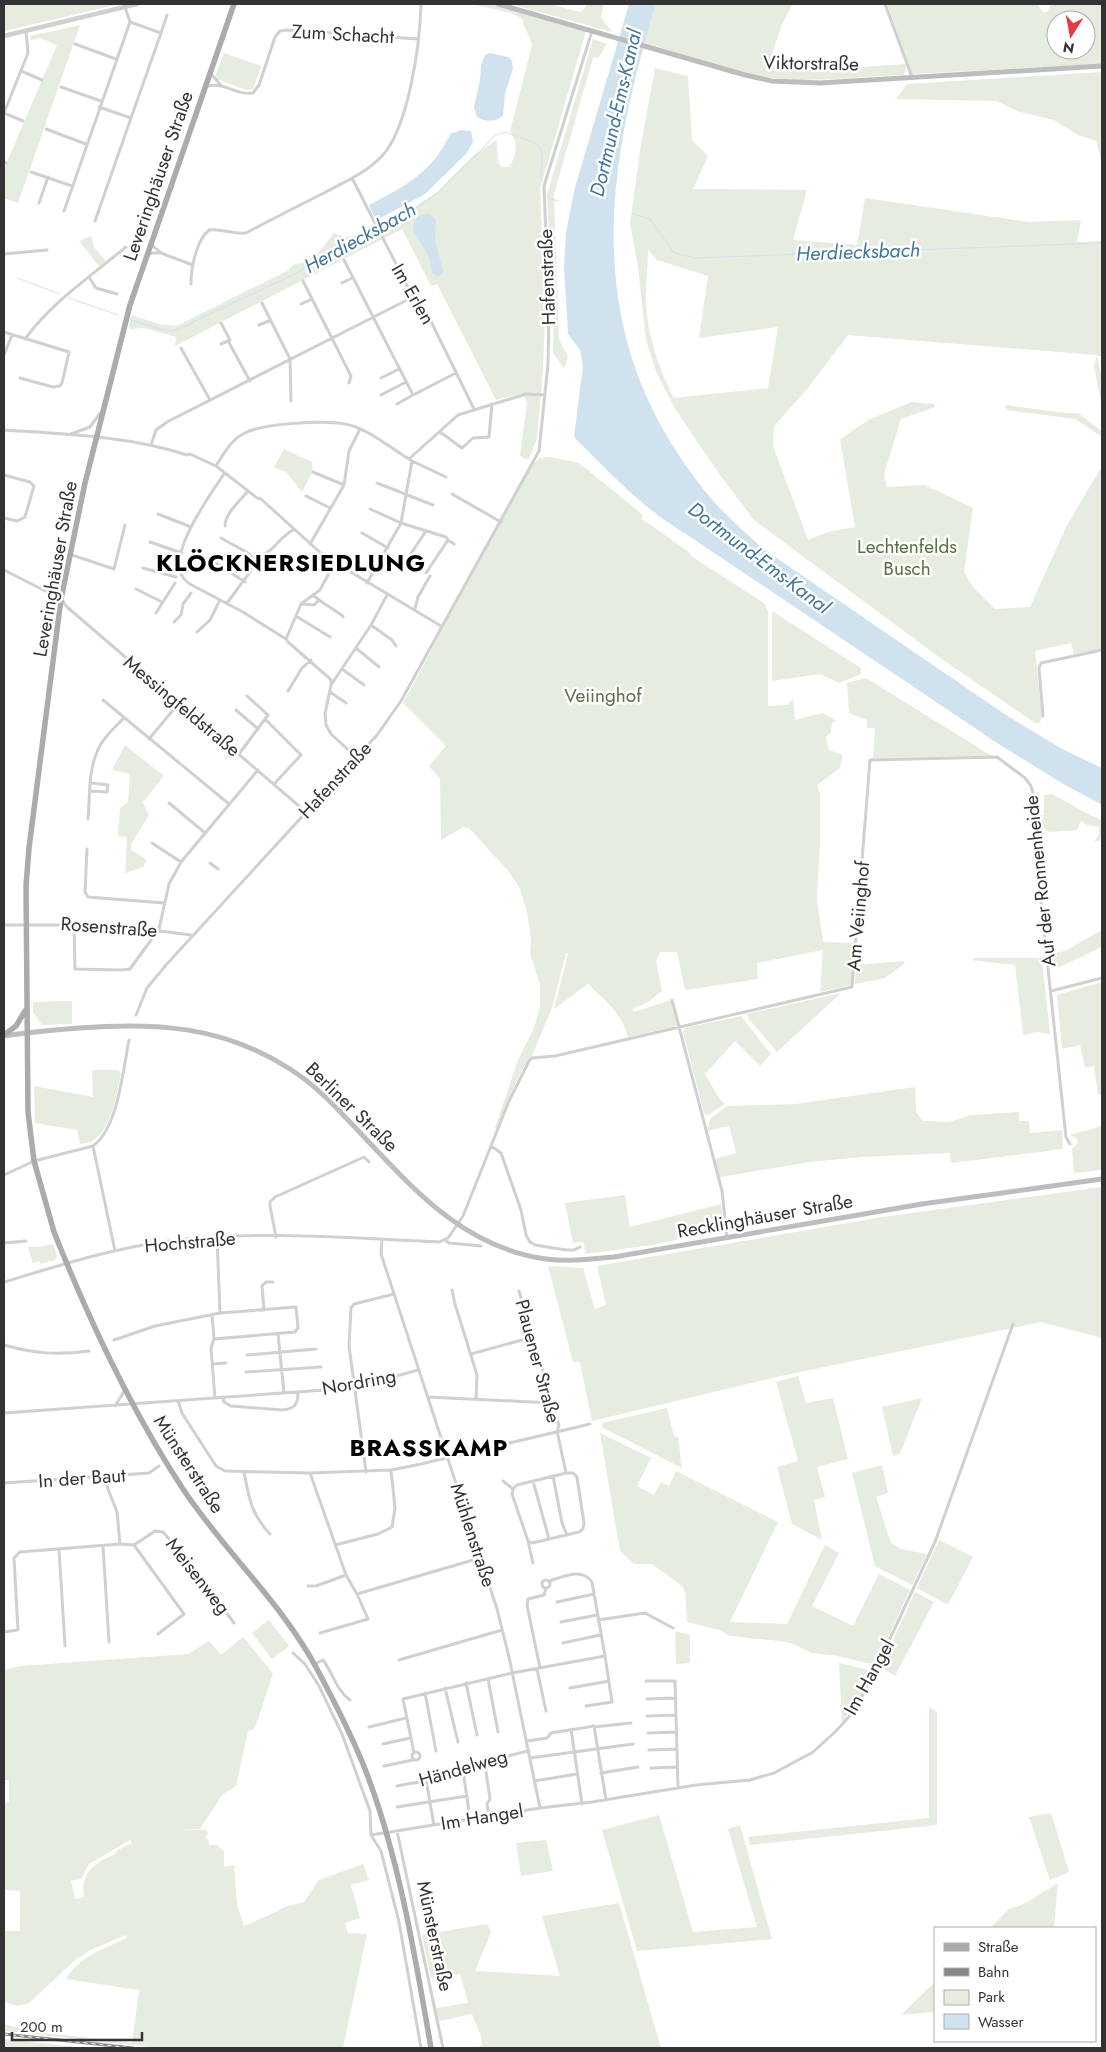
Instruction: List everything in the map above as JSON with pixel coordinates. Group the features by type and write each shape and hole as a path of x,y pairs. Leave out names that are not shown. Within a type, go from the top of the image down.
{"main road":[{"name":"Leveringhäuser Straße","path":"67,1263 51,1223 34,1161 28,1112 26,1032 28,858 61,599 69,554 130,305 143,261 234,4"},
{"name":"Viktorstraße","path":"498,4 745,75 772,80 820,83 1102,66"},
{"path":"4,1036 16,1026 26,1006"},
{"name":"Berliner Straße","path":"4,1036 26,1032 123,1025 165,1026 213,1034 244,1044 308,1081 334,1104 427,1202 457,1224"},
{"name":"Recklinghäuser Straße","path":"457,1224 493,1243 511,1250 546,1258 560,1260 614,1257 922,1204 1102,1179"},
{"name":"Münsterstraße","path":"67,1263 132,1405 184,1489 275,1606 314,1664 363,1763 386,1833 417,1968 431,2048"}],"street":[{"path":"4,36 137,4"},
{"path":"191,284 193,265 202,238 209,230 215,229 230,234 246,233 352,178 382,156 400,128 406,106 422,4"},
{"path":"885,4 912,77"},
{"path":"64,211 130,22 125,7"},
{"path":"95,221 167,15"},
{"path":"130,22 161,33"},
{"name":"Hafenstraße","path":"136,1015 147,988 192,935 377,735 401,701 539,451 548,364 549,316 544,186 592,30"},
{"path":"23,121 4,113 29,47 26,31"},
{"name":"Zum Schacht","path":"210,73 220,84 248,94 253,93 259,85 275,37 280,31 418,39"},
{"path":"75,44 116,59"},
{"path":"21,71 42,80"},
{"path":"204,87 220,84"},
{"path":"61,87 101,101"},
{"path":"99,107 131,118"},
{"path":"46,129 86,144"},
{"path":"32,172 72,186"},
{"path":"39,203 48,177"},
{"name":"Im Erlen","path":"352,178 413,297 420,301 474,409"},
{"path":"150,241 161,253 193,265"},
{"path":"25,339 68,294 126,247"},
{"path":"4,254 47,250"},
{"path":"143,261 148,255 161,253"},
{"path":"344,260 413,395"},
{"path":"89,277 96,288 117,294"},
{"path":"342,283 352,278"},
{"path":"303,281 351,376 349,383"},
{"path":"151,445 156,430 210,400 413,297"},
{"path":"301,304 312,299"},
{"path":"262,303 290,359 291,401"},
{"path":"259,325 271,320"},
{"path":"221,323 230,340 228,341 250,381"},
{"path":"4,332 68,351 69,358 60,386 53,387 20,378"},
{"path":"4,355 12,335"},
{"path":"221,344 228,341"},
{"path":"181,348 210,400"},
{"path":"380,378 399,369"},
{"path":"397,404 456,373"},
{"path":"381,395 406,382"},
{"path":"367,583 401,523 411,460 458,415 526,394 545,396"},
{"path":"440,432 462,448 473,438 489,437 492,404"},
{"path":"68,434 90,427 104,408"},
{"path":"216,466 234,441 243,434 260,428 316,423 346,424 360,429 411,460 446,477"},
{"path":"310,544 344,485 349,451 360,429"},
{"path":"4,430 68,434 151,445 187,455 190,454 216,466 224,474 267,504 293,530 324,556 441,626"},
{"path":"313,472 344,485"},
{"path":"224,474 190,527 179,569 182,577 188,584 227,603 286,639 328,676 331,680 331,685 325,714 326,725 331,734 356,757"},
{"path":"4,475 30,482 34,486 24,517 18,521 4,518"},
{"path":"377,483 433,505"},
{"path":"225,526 225,520 248,491"},
{"path":"452,494 501,522"},
{"path":"306,496 330,508"},
{"path":"370,508 401,523 441,536 454,544"},
{"path":"158,514 190,527"},
{"path":"69,554 114,569 125,525"},
{"path":"254,559 267,555 283,535 293,530"},
{"path":"406,561 426,531"},
{"path":"362,533 388,548"},
{"path":"221,538 248,553 254,559"},
{"path":"426,573 448,540"},
{"path":"150,542 182,552"},
{"path":"248,553 244,562 250,572"},
{"path":"227,603 245,582 254,559"},
{"path":"211,560 245,582"},
{"path":"286,639 301,604 320,590 335,562"},
{"path":"144,568 176,577"},
{"name":"Messingfeldstraße","path":"4,570 61,599 67,607 306,812"},
{"path":"415,610 418,597 430,576"},
{"path":"156,613 175,582"},
{"path":"136,589 163,602"},
{"path":"174,622 181,615 183,604 191,594"},
{"path":"313,595 342,617"},
{"path":"331,685 371,625 387,595"},
{"path":"197,632 210,620 220,600"},
{"path":"301,604 314,605 318,600"},
{"path":"296,616 330,637"},
{"path":"371,625 392,640 396,646"},
{"path":"356,648 379,667"},
{"path":"1043,716 1039,668 1041,663 1102,650"},
{"path":"288,691 302,668 311,660"},
{"path":"342,669 364,685"},
{"path":"330,692 346,703"},
{"path":"239,754 268,714 247,696"},
{"path":"103,700 229,804"},
{"path":"149,738 179,703"},
{"path":"236,710 258,729"},
{"path":"88,819 91,783 97,752 103,741 124,718"},
{"path":"265,719 301,755 274,784"},
{"name":"Auf der Ronnenheide","path":"996,757 1025,778 1033,793 1037,863 1066,1137 1070,1144"},
{"name":"Am Veiinghof","path":"491,1146 528,1060 852,987 870,760 996,757"},
{"path":"74,923 75,969 130,969 159,929 169,884 181,862 204,832 258,770"},
{"path":"90,791 107,792 108,785 91,783"},
{"path":"169,803 204,832"},
{"path":"152,843 181,862"},
{"path":"87,849 85,892 88,897 164,903"},
{"path":"210,863 218,869"},
{"name":"Rosenstraße","path":"4,925 74,923 116,925 159,929 192,935"},
{"name":"Auf der Ronnenheide","path":"1051,991 1102,978"},
{"name":"Recklinghäuser Straße","path":"672,1000 722,1191 727,1238"},
{"path":"4,1175 34,1161 93,1146 101,1140 116,1105 129,1040"},
{"path":"93,1146 115,1251"},
{"path":"382,1239 439,1242 445,1240 463,1216 491,1146 501,1152 521,1210 526,1235 530,1242 535,1245 566,1250 574,1250 580,1247"},
{"path":"276,1236 270,1206 270,1202 274,1197 364,1158 369,1162"},
{"name":"Hochstraße","path":"4,1282 115,1251 169,1241 276,1236 382,1239"},
{"path":"217,1238 220,1313"},
{"name":"Mühlenstraße","path":"382,1239 381,1254 502,1630 540,1808"},
{"path":"445,1240 449,1243 481,1246"},
{"path":"4,1243 26,1241"},
{"path":"264,1310 262,1286 266,1282 273,1282"},
{"path":"452,1290 476,1375 476,1399"},
{"name":"Plauener Straße","path":"519,1291 559,1426 557,1431 566,1473"},
{"path":"366,1472 348,1346 352,1306 394,1294"},
{"path":"114,1340 155,1326 212,1314 296,1307 298,1328 295,1332 214,1339"},
{"path":"212,1314 214,1339 211,1348 215,1398"},
{"name":"Im Hangel","path":"386,1833 470,1818 582,1804 678,1788 750,1780 774,1773 814,1752 856,1708 935,1542 1012,1324"},
{"path":"278,1334 284,1393"},
{"path":"471,1354 533,1337"},
{"path":"4,1345 30,1353 65,1354 90,1351"},
{"path":"247,1355 316,1349"},
{"path":"212,1364 226,1363"},
{"path":"246,1372 321,1367"},
{"name":"Nordring","path":"4,1413 298,1392 355,1386 418,1370"},
{"path":"115,1406 125,1390"},
{"name":"Nordring","path":"223,1397 224,1402 231,1406 289,1410 296,1405 298,1392"},
{"path":"428,1397 552,1403"},
{"path":"178,1401 182,1414 216,1466 225,1471 310,1473 391,1470 590,1424"},
{"name":"In der Baut","path":"4,1483 150,1473 159,1466"},
{"path":"335,1545 378,1534 392,1528 395,1508 391,1470"},
{"path":"244,1472 250,1499 258,1521 270,1534"},
{"path":"310,1473 346,1575 368,1619 320,1634"},
{"path":"528,1541 532,1543 579,1532 583,1529 584,1524 577,1477 573,1473 517,1485 513,1489 512,1494 528,1541 533,1563"},
{"path":"103,1476 117,1512 120,1544"},
{"path":"553,1476 562,1522 567,1535"},
{"path":"502,1481 513,1489"},
{"path":"533,1481 550,1539"},
{"name":"Meisenweg","path":"134,1545 155,1531 163,1532 234,1623"},
{"path":"4,1632 18,1630 14,1558 20,1552 120,1544 134,1545 184,1614 158,1634"},
{"path":"103,1546 109,1642"},
{"path":"59,1549 65,1646"},
{"path":"357,1594 480,1558"},
{"path":"546,1588 542,1583 545,1580 549,1582 580,1573 587,1575 592,1582 612,1702 586,1706"},
{"path":"308,1586 316,1586 346,1575"},
{"path":"546,1711 527,1604 528,1599 544,1595 546,1588 550,1585 549,1582"},
{"path":"557,1602 594,1594"},
{"path":"598,1620 645,1613 674,1628"},
{"path":"560,1622 597,1615"},
{"path":"399,1660 502,1630"},
{"path":"563,1642 600,1635"},
{"name":"Münsterstraße","path":"293,1653 305,1664 319,1686 342,1734 370,1811 371,1835 380,1851 399,1922 421,2048"},
{"path":"413,1760 414,1752 403,1699 488,1678 605,1656"},
{"name":"Münsterstraße","path":"314,1664 323,1660 341,1692 350,1700"},
{"path":"488,1678 498,1732"},
{"path":"570,1688 609,1681"},
{"path":"646,1681 675,1681 678,1788"},
{"path":"466,1683 477,1735"},
{"path":"445,1688 458,1742"},
{"path":"425,1693 436,1751"},
{"path":"647,1699 675,1698"},
{"path":"647,1716 676,1715"},
{"path":"369,1727 406,1718"},
{"path":"527,1741 547,1738 551,1733 571,1729 631,1723"},
{"path":"594,1728 606,1800"},
{"path":"571,1729 576,1774 582,1804"},
{"path":"648,1733 676,1732"},
{"path":"383,1744 410,1738"},
{"path":"530,1758 633,1744"},
{"path":"649,1750 677,1749"},
{"name":"Händelweg","path":"397,1786 445,1778 504,1758 509,1754 529,1751"},
{"path":"384,1766 418,1760 420,1756 417,1752 414,1752"},
{"path":"485,1765 490,1799 487,1804 489,1816"},
{"path":"602,1773 638,1767"},
{"path":"651,1768 677,1767"},
{"path":"463,1771 470,1818"},
{"path":"534,1781 576,1774"},
{"path":"426,1780 434,1824"},
{"path":"397,1807 467,1796"},
{"name":"Münsterstraße","path":"396,1831 442,2048"},
{"path":"371,1835 386,1833"}],"green space":[{"path":"4,4 119,4 4,31"},
{"path":"472,4 490,4 586,31 540,189 545,316 543,370 537,438 529,459 525,459 520,455 527,403 523,393 496,400 437,284 431,286 402,229 175,346 176,337 144,328 130,329 131,315 159,324 176,326 287,271 294,264 307,261 317,253 334,233 344,237 352,236 413,208 436,193 475,154 497,140 498,160 501,167 510,167 516,144 510,131 532,45 522,19 511,13"},
{"path":"511,4 554,4 581,12 588,4 604,4 601,17 612,32"},
{"path":"656,4 793,4 782,24 768,66 819,70 906,64 906,71 903,75 796,80 761,76 731,69 644,43"},
{"path":"887,4 1037,4 1043,12 1046,12 1046,60 1096,60 1096,10 1048,10 1051,4 1102,4 1102,64 912,74"},
{"path":"80,25 18,203 4,198 4,169 57,45 40,38 31,40 30,36"},
{"path":"593,39 607,44 599,57 593,58 554,194 559,339 568,357 564,369 553,353 554,315 547,195"},
{"path":"224,53 261,66 253,89 246,90 215,77"},
{"name":"Lechtenfelds Busch","path":"655,68 688,76 692,140 708,156 693,189 807,190 793,240 857,245 865,198 1029,222 1081,220 1077,242 1102,241 1102,356 1097,356 1102,379 1102,408 1094,366 1097,355 848,335 808,388 774,426 773,446 808,540 828,532 855,527 840,439 870,419 912,402 934,404 935,407 901,419 884,474 887,487 925,485 973,508 964,572 973,587 995,609 1030,607 1067,525 1102,466 1102,649 1074,654 1071,643 1035,651 1042,717 1040,722 1035,723 943,660 754,520 717,471 672,404 655,369 646,340 638,267 630,224 641,144","holes":["648,250 657,260 708,276 699,338 778,327 768,388 673,397 655,352 647,317"]},
{"path":"1102,72 1102,163 1096,141 1078,135 1054,120 1020,112 996,101 896,99 907,84"},
{"path":"91,236 94,247 106,261 99,266 79,241"},
{"path":"1005,405 1078,413 1102,431 1102,437 1075,419 1007,410"},
{"path":"284,449 312,462 313,471 302,492 287,473 274,467"},
{"name":"Veiinghof","path":"550,457 579,463 642,514 642,519 689,552 691,556 764,603 768,611 768,706 788,705 793,699 795,720 822,713 837,721 832,723 831,732 826,737 829,750 843,755 840,768 817,785 820,794 820,840 817,900 823,942 855,943 851,985 820,992 823,950 757,963 758,979 685,990 677,952 660,952 656,961 662,991 648,1002 632,1009 634,1012 671,1000 677,1026 628,1037 617,1014 588,984 554,1009 568,953 566,953 552,1008 531,1058 517,1080 497,1130 495,1128 518,1060 534,1028 540,1007 540,984 530,954 531,939 527,912 520,889 510,873 469,828 463,827 441,840 440,779 429,766 446,746 403,703 531,465 540,458"},
{"path":"772,611 861,668 861,674 839,683 820,674 772,681"},
{"path":"866,678 992,756 873,758 875,728 867,728 867,720 849,713 847,683"},
{"path":"125,745 164,776 143,802 149,815 131,844 131,850 147,860 143,867 125,873 127,837 118,836 120,808 128,802 130,774 112,770"},
{"path":"1052,794 1102,820 1102,840 1094,842 1099,834 1099,827 1087,825 1081,821 1077,830 1049,832 1044,828 1041,815 1044,815 1044,795"},
{"path":"1102,930 1102,947 1055,969 1052,954 1065,951"},
{"path":"976,958 1042,958 1050,1034 1037,1032 1023,1035 1015,965 971,960"},
{"path":"904,961 904,964 885,978 855,984 856,965"},
{"path":"1102,982 1102,1094 1098,1095 1094,1066 1085,1068 1080,1045 1062,1049 1057,995"},
{"path":"841,993 777,1052 748,1018 747,1014"},
{"path":"72,1001 72,1024 42,1025 33,1012 33,1002"},
{"path":"741,1016 771,1054 760,1066 735,1041 705,1074 719,1098 725,1104 708,1115 704,1113 683,1032 685,1028"},
{"path":"92,1070 118,1070 121,1073 112,1110 99,1136 91,1142 80,1144 77,1130 35,1123 34,1086 93,1097"},
{"path":"915,1087 916,1112 923,1121 949,1122 972,1115 1019,1112 1019,1121 1029,1121 1030,1133 1062,1130 1063,1149 951,1163 950,1153 862,1157 810,1162 720,1177 715,1159 736,1153 729,1126 707,1131 711,1118 727,1106 796,1104"},
{"path":"1102,1126 1102,1170 1074,1173 1072,1149 1078,1143 1077,1139 1070,1135"},
{"path":"1102,1187 1102,1338 1041,1322 781,1376 592,1421 580,1362 573,1362 548,1266 583,1268 595,1309 606,1305 597,1266 883,1217"},
{"path":"625,1195 630,1227 721,1204 724,1230 652,1245 585,1254 584,1242 573,1243 565,1203"},
{"path":"53,1244 57,1256 55,1260 40,1264 39,1261 33,1263 28,1247"},
{"path":"798,1376 806,1403 833,1398 848,1459 817,1467 825,1497 814,1500 822,1540 792,1524 777,1467 798,1461 776,1382"},
{"path":"922,1398 900,1454 893,1456 882,1407"},
{"path":"667,1408 674,1436 678,1437 682,1468 603,1428 602,1423"},
{"path":"600,1433 651,1458 637,1486 654,1495 661,1482 669,1486 676,1471 778,1522 730,1622 787,1624 825,1545 839,1553 812,1606 853,1626 879,1574 910,1590 875,1665 838,1656 812,1653 791,1643 730,1636 719,1630 687,1622 685,1592 682,1586 652,1564 634,1564 620,1551"},
{"path":"882,1465 888,1493 876,1497 891,1543 901,1549 927,1554 912,1585 875,1566 852,1473"},
{"path":"939,1540 973,1557 948,1605 917,1588"},
{"path":"915,1592 934,1602 895,1676 881,1667"},
{"path":"269,1620 289,1646 272,1659 252,1633"},
{"path":"675,1631 690,1635 690,1663 676,1664"},
{"path":"243,1637 273,1673 255,1728 248,1732 236,1786 222,1795 200,1829 181,1829 205,1830 208,1833 205,1838 208,1839 209,1845 217,1845 224,1851 224,1867 234,1865 237,1905 244,1926 284,1907 304,1902 319,1880 363,1864 369,1880 351,1885 360,1918 345,1923 348,1933 367,1934 343,2048 160,2048 4,2031 4,2024 29,2031 132,2043 139,1990 66,1979 78,1964 101,1950 127,1938 126,1935 90,1950 73,1962 29,2003 17,2006 4,2002 4,1931 20,1931 20,1891 4,1890 4,1803 9,1802 9,1780 4,1780 4,1670 21,1666 188,1654 209,1641 221,1655","holes":["130,1840 133,1845 130,1844 116,1851 117,1853 96,1864 87,1874 83,1888 84,1897 75,1899 71,1881 81,1879 89,1864"]},
{"path":"839,1663 873,1671 861,1697 842,1722"},
{"path":"929,1707 937,1712 937,1825 750,1845 748,1837 929,1818"},
{"path":"1051,1813 1069,1872 1050,1880 1029,1817"},
{"path":"659,1815 693,1932 757,1927 728,1829 740,1825 772,1939 637,1951 602,1830"},
{"path":"546,1840 553,1871 521,1876 516,1843"},
{"path":"1058,1883 1054,1927 991,1927 1009,1909 1022,1905"},
{"path":"619,1903 661,2048 470,2048 482,2046 481,2036 472,2014 439,2021 436,2008 468,2003 460,1974 431,1978 422,1935 487,1924 491,1932 475,1971 560,1976 542,1916"},
{"path":"934,1983 934,2012 901,2015"},
{"path":"4,2039 88,2048 4,2048"}],"water":[{"name":"Dortmund-Ems-Kanal","path":"629,4 656,4 638,68 624,131 616,192 614,253 620,312 636,371 663,429 701,486 715,503 762,548 1003,713 1062,749 1102,768 1102,805 1065,785 997,743 670,524 640,501 574,437 583,366 580,350 568,334 564,267 566,233 574,191"},
{"path":"490,53 508,57 512,61 513,68 505,94 503,116 490,121 477,117 474,107 481,65 485,55"},
{"path":"462,130 471,131 473,142 466,154 425,194 379,219 375,218 369,205 406,184 426,169 435,159 450,134"},
{"path":"425,214 430,214 436,220 435,241 443,271 443,274 438,277 432,273 429,257 413,230 416,219"}],"waterway":[{"name":"Herdiecksbach","path":"379,227 414,209 442,190 494,136 505,132 538,145 542,156 540,179"},
{"name":"Herdiecksbach","path":"548,198 558,201"},
{"name":"Herdiecksbach","path":"633,214 650,219 674,253 695,258 1102,243"},
{"name":"Herdiecksbach","path":"130,320 167,331 180,329 293,275 376,229"},
{"name":"Herdiecksbach","path":"17,278 60,294"},
{"name":"Herdiecksbach","path":"69,298 118,315"}],"railway":[{"path":"4,2034 133,2048"}],"district":[{"name":"KLÖCKNERSIEDLUNG","path":"291,562"},
{"name":"BRASSKAMP","path":"429,1447"}]}
